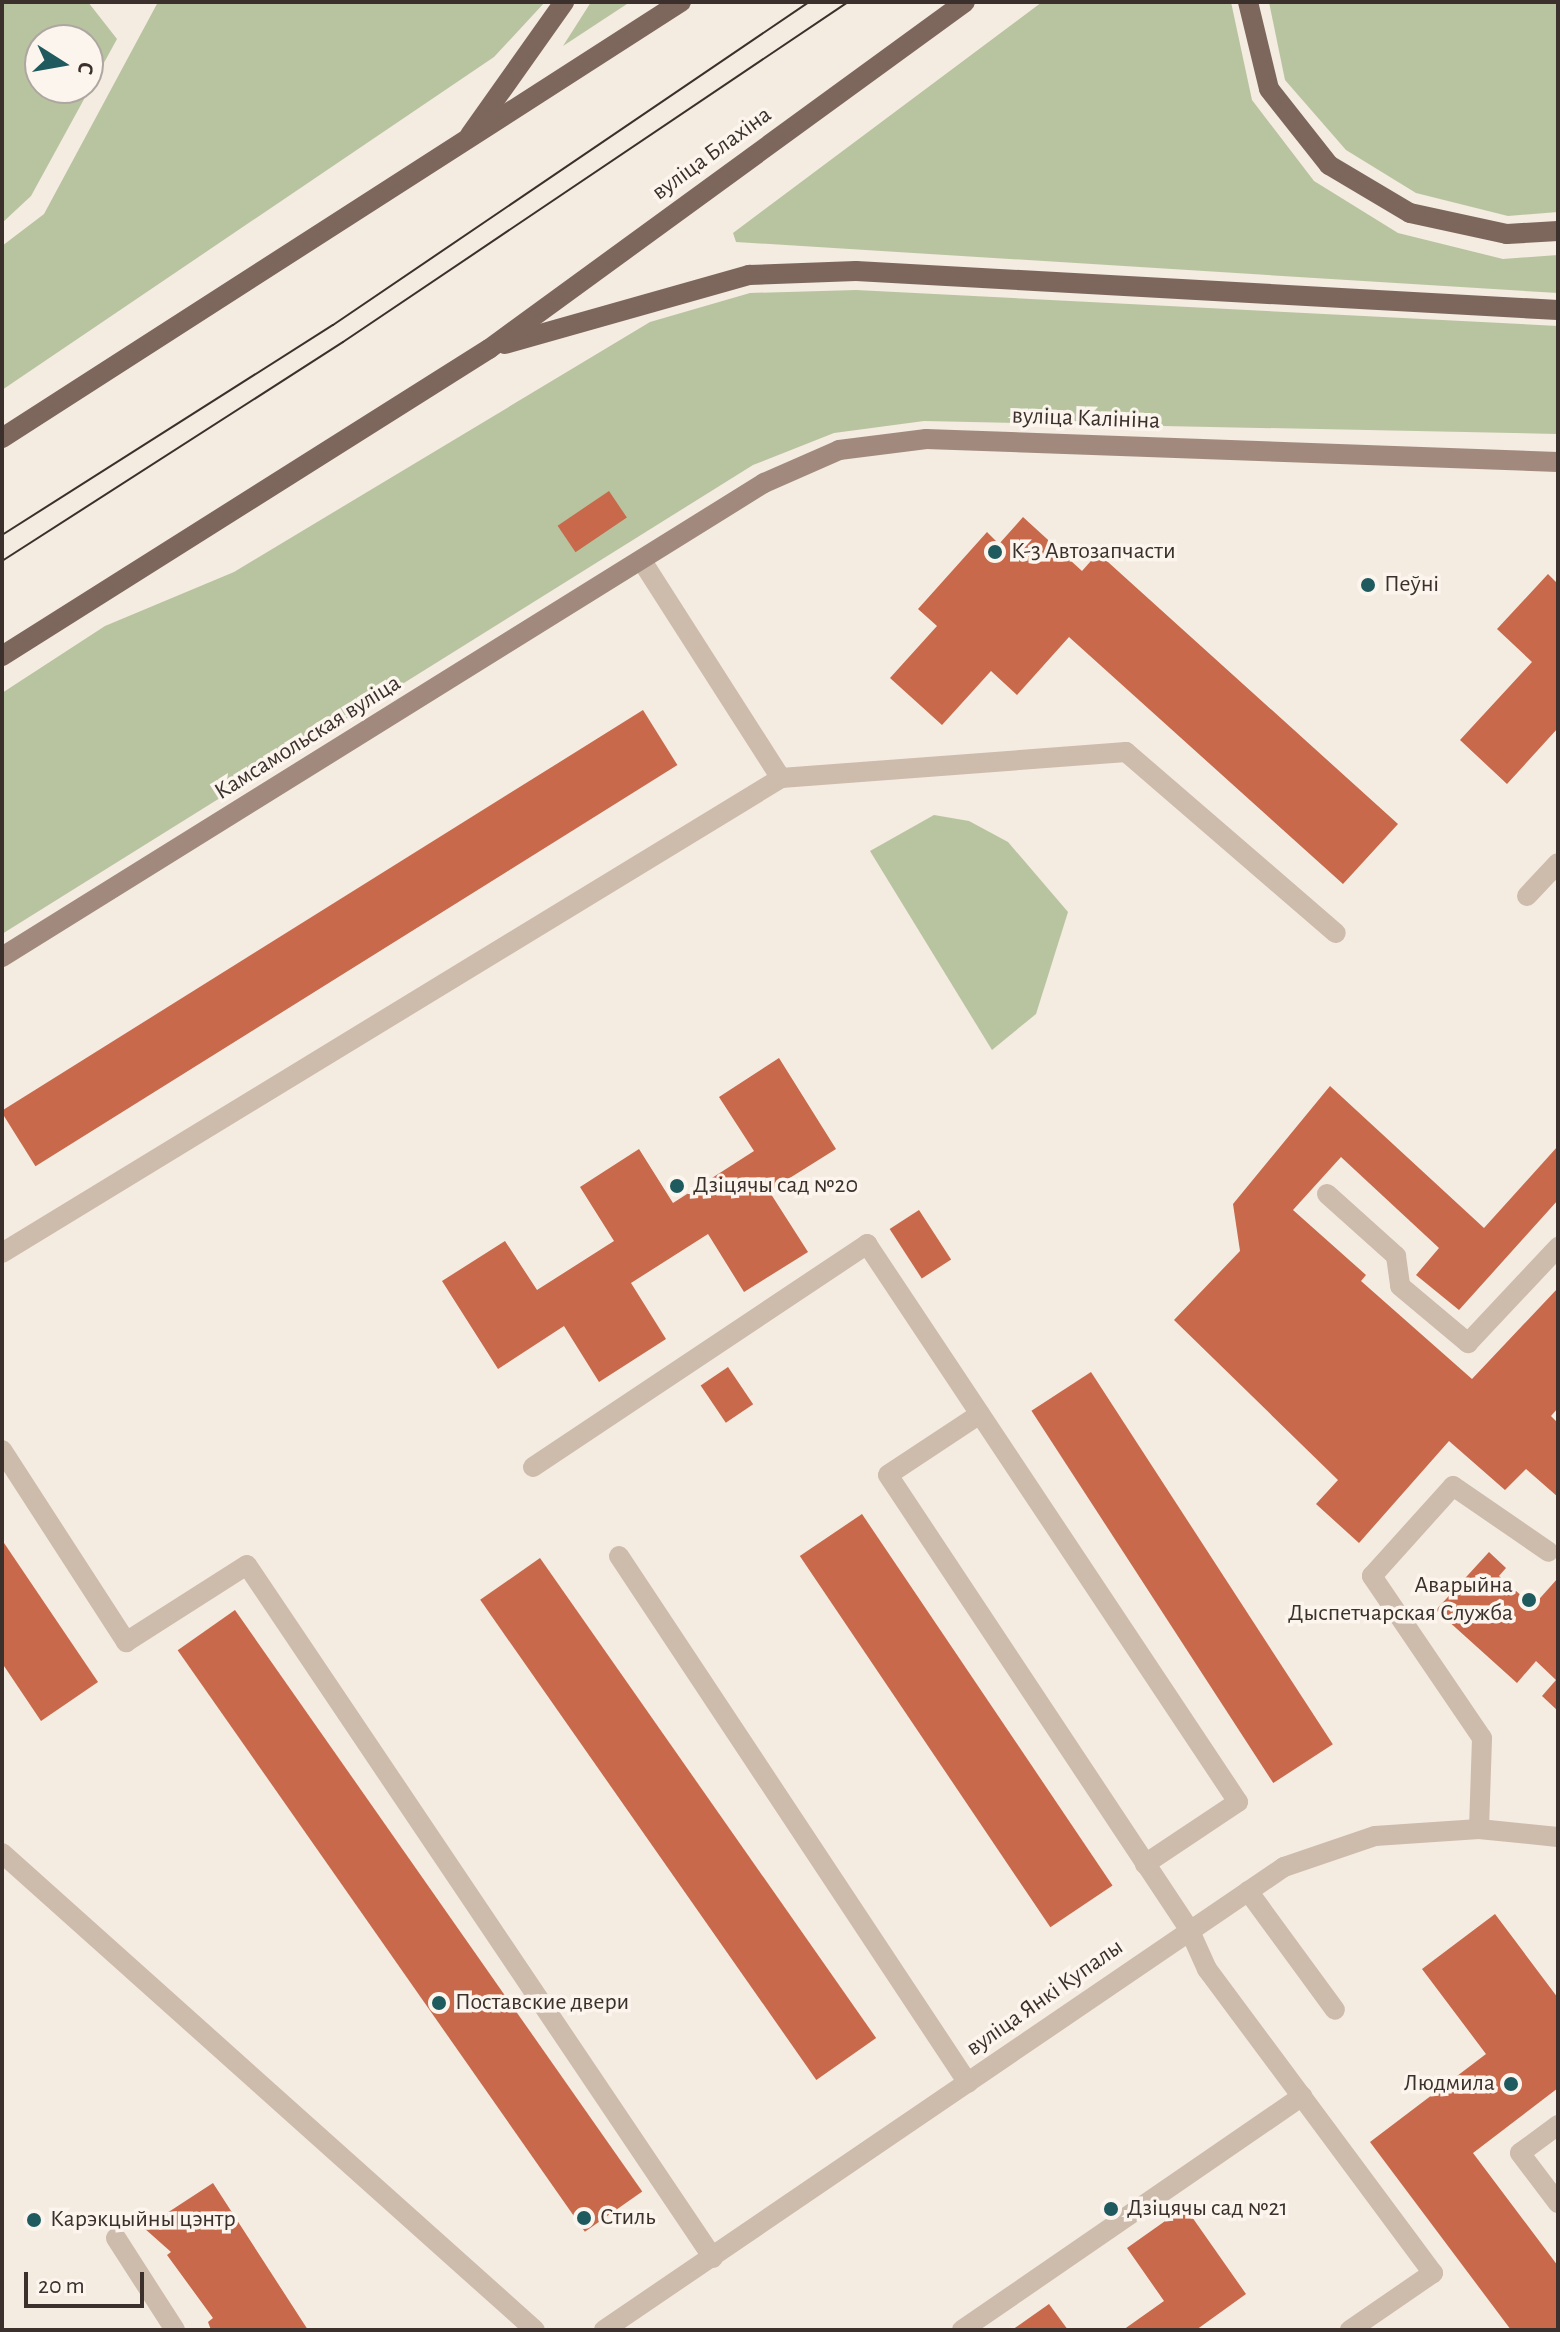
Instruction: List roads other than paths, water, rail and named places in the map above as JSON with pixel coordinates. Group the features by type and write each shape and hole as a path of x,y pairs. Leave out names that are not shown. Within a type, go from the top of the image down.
{"main road":[{"path":"461,148 564,2"},
{"path":"2,438 461,148 681,2"},
{"name":"вуліца Блахіна","path":"489,349 965,2"},
{"path":"1248,2 1269,89 1329,165 1410,213 1507,234 1558,231"},
{"path":"2,656 489,349 749,275 856,271 1558,310"}],"street":[{"name":"вуліца Калініна","path":"642,561 764,483 839,450 926,439 1558,462"},
{"path":"642,561 781,778"},
{"name":"Камсамольская вуліца","path":"2,957 642,561"},
{"path":"2,1253 781,778 1126,752 1336,933"},
{"path":"1527,896 1558,863"},
{"path":"1327,1194 1396,1256 1400,1286 1468,1343 1558,1247"},
{"path":"533,1467 867,1244 1238,1802 1145,1864"},
{"path":"980,1414 888,1475 1189,1929 1207,1969 1433,2273 1350,2330"},
{"path":"2,1450 126,1642 247,1565 713,2258"},
{"path":"1479,1829 1482,1738 1372,1576 1453,1486 1549,1552"},
{"path":"619,1556 968,2083"},
{"name":"вуліца Янкі Купалы","path":"604,2330 1284,1867 1375,1836 1479,1829 1558,1837"},
{"path":"2,1853 535,2330"},
{"path":"1248,1891 1335,2010"},
{"path":"962,2330 1302,2096"},
{"path":"1558,2125 1520,2153 1558,2203"},
{"path":"116,2238 175,2330"}],"tram line":[{"path":"2,535 333,325 809,2"},
{"path":"2,561 343,342 848,2"}],"place":[{"name":"К-3 Автозапчасти","path":"995,552"},
{"name":"Пеўні","path":"1368,585"},
{"name":"Дзіцячы сад №20","path":"677,1186"},
{"name":"Аварыйна Дыспетчарская Служба","path":"1529,1600"},
{"name":"Поставские двери","path":"439,2003"},
{"name":"Людмила","path":"1511,2084"},
{"name":"Дзіцячы сад №21","path":"1111,2209"},
{"name":"Стиль","path":"584,2218"},
{"name":"Карэкцыйны цэнтр","path":"34,2220"}]}
